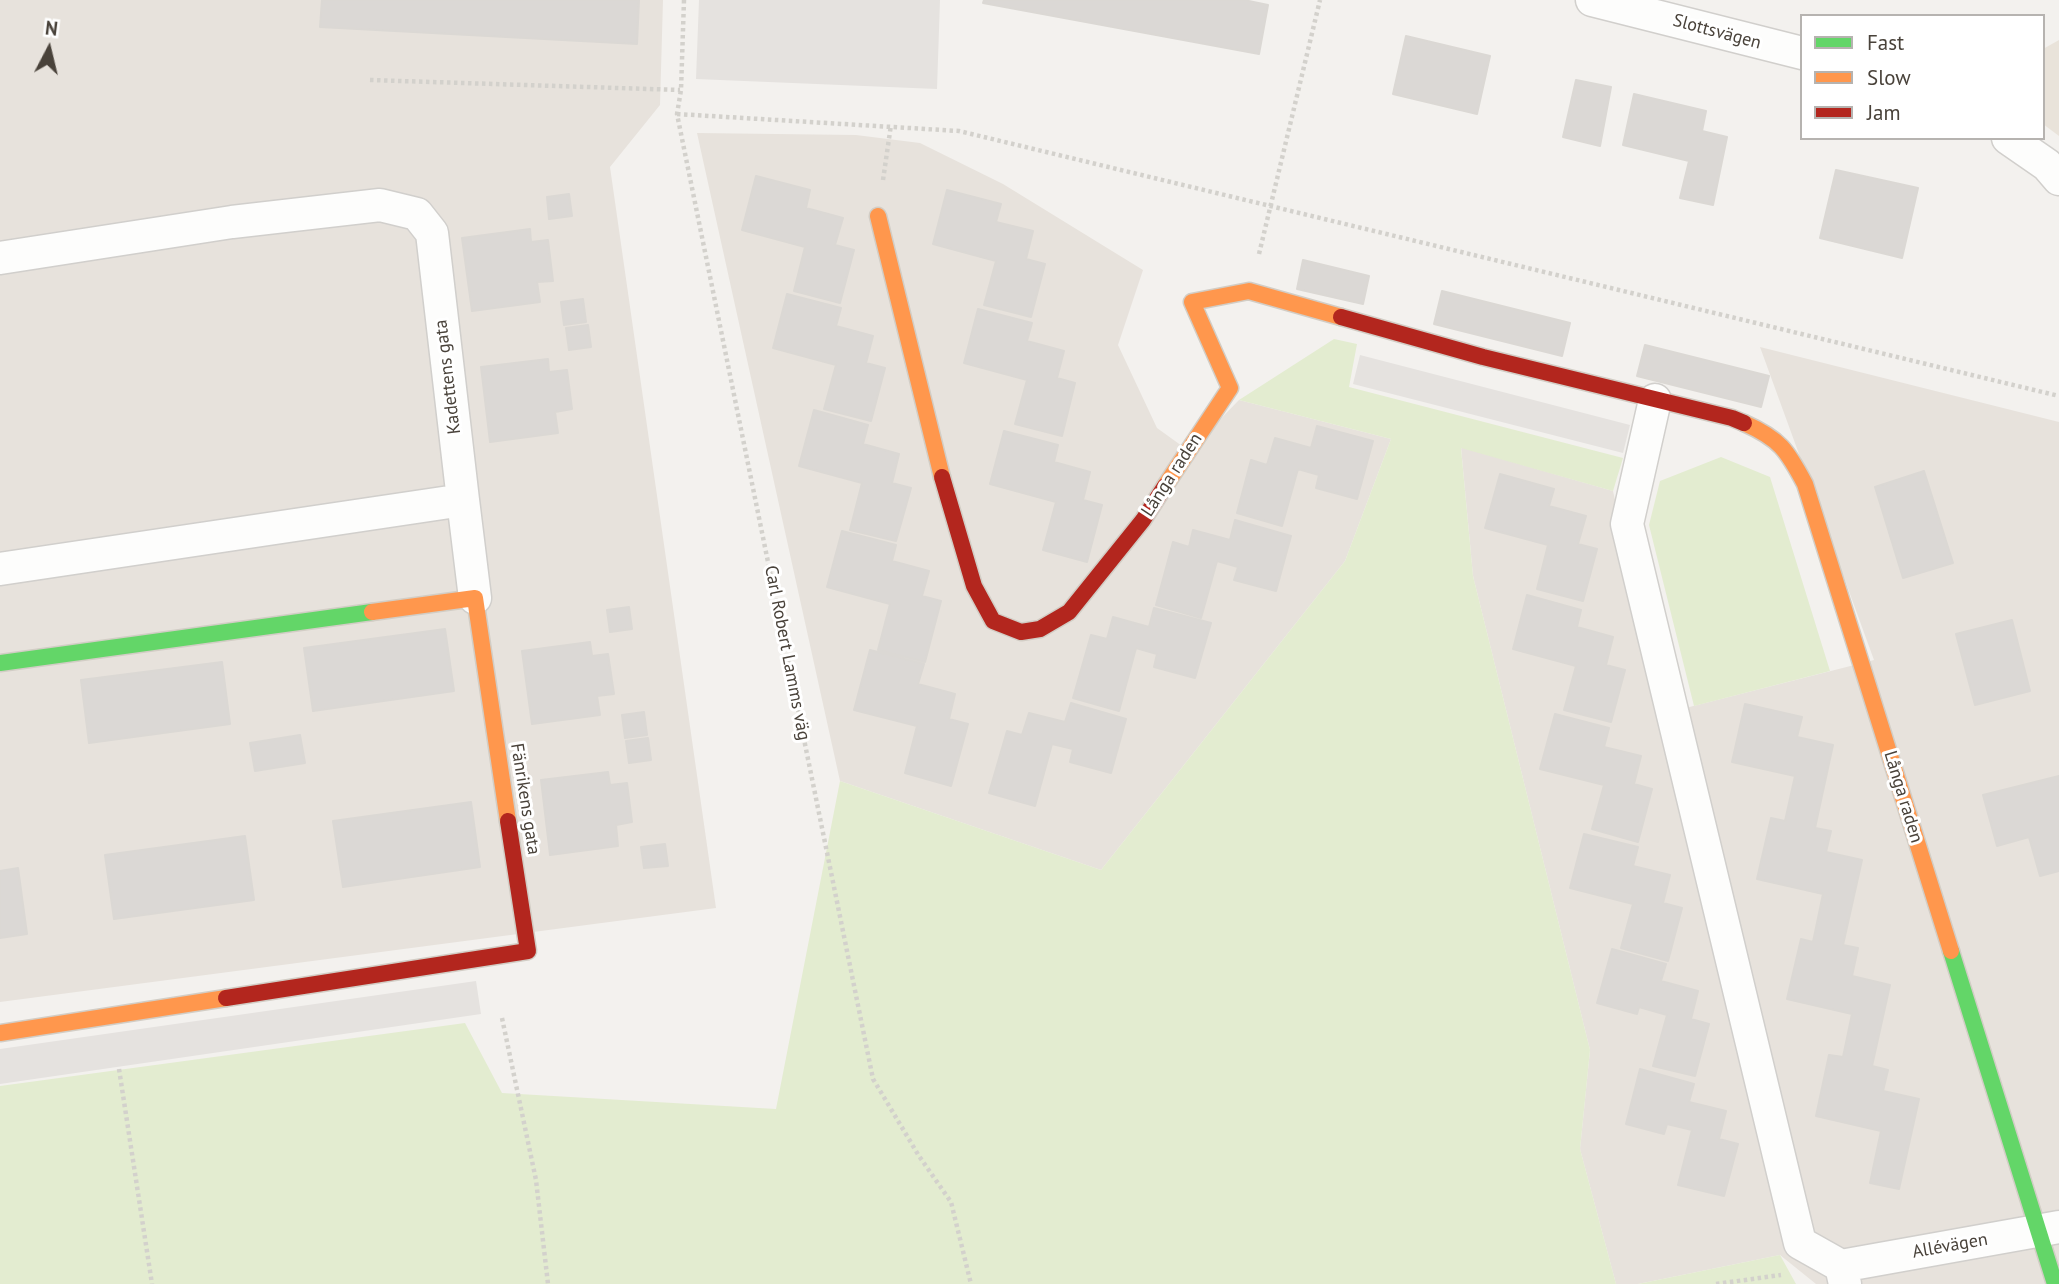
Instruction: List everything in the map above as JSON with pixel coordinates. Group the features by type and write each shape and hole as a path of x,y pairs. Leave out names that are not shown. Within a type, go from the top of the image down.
{"street":[{"name":"Slottsvägen","path":"1592,0 1800,52"},
{"path":"2011,140 2047,165 2059,179"},
{"name":"Kadettens gata","path":"0,258 232,222 380,205 417,214 432,233 475,598"},
{"name":"Långa raden","path":"878,216 933,447 974,586 993,621 1021,632 1040,629 1069,612 1143,520 1230,388 1192,302 1249,291 1483,357 1732,418 1768,434 1788,453 1805,484 2049,1228 2055,1284"},
{"path":"1655,400 1627,524 1800,1243 1843,1275"},
{"path":"0,569 463,500"},
{"path":"0,663 475,598"},
{"name":"Fänrikens gata","path":"0,1033 528,951 475,598"},
{"name":"Allévägen","path":"1843,1275 2049,1228"}],"path":[{"name":"Carl Robert Lamms väg","path":"684,0 681,90 677,114 873,1079 919,1156 951,1202 971,1284"},
{"path":"1249,291 1272,206 1320,0"},
{"path":"370,80 681,90"},
{"path":"677,114 958,131 2059,396"},
{"path":"878,216 891,125"},
{"path":"502,1018 536,1180 548,1284"},
{"path":"119,1069 152,1284"}],"shaded area":[{"path":"0,0 663,0 660,105 610,167 716,908 0,1002"},
{"path":"699,0 940,0 937,89 696,79"},
{"path":"2059,40 2059,136 2045,126 2045,48"},
{"path":"697,133 856,135 920,143 1003,184 1143,270 1118,345 1157,428 1189,451 1239,400 1391,439 1345,561 1101,870 840,781"},
{"path":"1760,347 2059,422 2059,1284 1816,1284 1780,1255 1638,1284 1616,1284 1580,1149 1590,1050 1473,576 1461,447 1613,491 1662,714 1874,660"},
{"path":"1360,355 1630,425 1623,453 1353,384"},
{"path":"476,981 481,1014 0,1084 0,1049"}],"green space":[{"path":"1334,339 1357,344 1349,387 1623,458 1613,491 1461,448 1473,576 1590,1050 1580,1149 1616,1284 0,1284 0,1086 465,1023 502,1093 776,1109 840,781 1101,870 1345,561 1391,439 1239,400"},
{"path":"1721,457 1770,477 1830,671 1694,706 1649,525 1660,481"},
{"path":"1780,1255 1796,1284 1638,1284"}],"building":[{"path":"322,0 639,0 637,44 320,27"},
{"path":"984,0 1244,0 1268,5 1259,54 983,3"},
{"path":"1406,36 1490,56 1477,114 1393,94"},
{"path":"1576,80 1611,87 1600,146 1563,137"},
{"path":"1634,94 1706,111 1702,131 1727,137 1713,205 1680,198 1689,161 1623,145"},
{"path":"1836,170 1918,188 1902,258 1820,238"},
{"path":"756,176 810,190 806,208 843,218 835,245 854,250 840,303 794,291 805,247 742,230"},
{"path":"947,190 1001,204 996,222 1033,231 1026,259 1045,264 1031,317 984,305 996,261 933,244"},
{"path":"569,194 572,216 549,219 547,197"},
{"path":"530,229 531,242 548,240 553,281 537,282 540,302 472,311 462,238"},
{"path":"1303,260 1369,276 1363,304 1297,289"},
{"path":"1442,291 1570,323 1562,356 1434,324"},
{"path":"787,294 841,308 836,326 873,336 866,363 885,368 871,421 824,409 836,365 773,348"},
{"path":"583,299 586,322 564,325 561,302"},
{"path":"978,309 1032,323 1027,341 1064,351 1057,378 1075,383 1062,436 1015,424 1027,380 964,363"},
{"path":"588,325 591,347 569,350 566,328"},
{"path":"1645,345 1769,376 1761,407 1637,376"},
{"path":"548,359 549,372 567,370 572,409 555,412 558,433 490,442 481,367"},
{"path":"814,410 868,425 863,444 899,454 892,483 911,488 896,541 850,530 862,483 799,466"},
{"path":"1317,426 1373,441 1357,499 1316,488 1319,475 1298,469 1282,526 1237,513 1251,460 1267,465 1275,438 1311,448"},
{"path":"1004,431 1058,445 1054,462 1090,472 1083,500 1102,505 1087,562 1043,550 1056,502 990,484"},
{"path":"1924,471 1953,563 1903,578 1875,487"},
{"path":"1500,474 1554,489 1549,506 1586,516 1578,544 1597,549 1583,601 1537,589 1548,545 1485,528"},
{"path":"1235,520 1291,536 1276,591 1234,580 1238,567 1217,561 1201,618 1156,605 1173,542 1189,547 1193,530 1230,540"},
{"path":"842,531 896,545 892,561 929,571 922,596 941,601 925,662 878,650 890,604 827,587"},
{"path":"1527,595 1581,610 1577,627 1613,637 1606,665 1625,670 1611,722 1564,710 1576,666 1513,649"},
{"path":"629,607 632,629 610,632 607,610"},
{"path":"1154,608 1211,623 1195,678 1154,667 1157,654 1136,648 1119,711 1073,698 1091,635 1107,639 1113,617 1149,627"},
{"path":"2012,620 2030,691 1975,705 1956,634"},
{"path":"445,629 454,691 313,711 304,648"},
{"path":"590,642 592,656 608,654 614,694 597,696 600,715 532,724 522,651"},
{"path":"870,650 924,664 918,684 955,694 949,719 968,724 951,786 905,773 917,726 854,710"},
{"path":"222,662 230,724 89,743 81,680"},
{"path":"1071,703 1126,719 1111,773 1070,762 1073,749 1052,744 1035,806 989,793 1007,731 1022,735 1029,713 1065,722"},
{"path":"1745,704 1802,717 1797,737 1833,745 1815,828 1831,831 1826,852 1862,860 1843,945 1858,948 1852,976 1890,985 1872,1066 1888,1070 1883,1091 1919,1099 1899,1189 1870,1183 1881,1131 1816,1116 1829,1055 1843,1057 1852,1014 1787,999 1801,939 1813,942 1823,894 1757,879 1771,818 1785,821 1795,776 1732,762"},
{"path":"644,712 647,735 625,738 622,715"},
{"path":"1555,714 1609,728 1604,747 1641,756 1634,784 1652,789 1638,842 1592,829 1604,785 1540,769"},
{"path":"300,735 305,763 255,771 250,743"},
{"path":"648,738 651,760 629,763 626,741"},
{"path":"608,772 610,785 627,783 632,822 616,825 618,846 550,855 541,780"},
{"path":"2059,776 2059,871 2040,876 2029,837 1997,846 1983,795"},
{"path":"471,802 480,867 343,887 333,821"},
{"path":"1584,834 1638,847 1633,866 1670,875 1663,903 1682,908 1668,961 1621,948 1633,904 1570,888"},
{"path":"245,836 254,900 114,919 105,855"},
{"path":"665,844 668,866 644,868 641,847"},
{"path":"18,868 27,934 0,938 0,871"},
{"path":"1612,949 1666,964 1661,981 1698,991 1691,1019 1709,1024 1695,1076 1653,1066 1667,1015 1639,1007 1637,1014 1597,1003"},
{"path":"1640,1069 1694,1084 1689,1102 1726,1111 1719,1139 1738,1144 1724,1196 1678,1185 1692,1130 1667,1124 1664,1134 1626,1124"}],"traffic: fast":[{"path":"0,663 372,612"},
{"path":"1951,951 2055,1284"}],"traffic: slow":[{"path":"878,216 942,477"},
{"path":"1165,486 1230,388 1192,302 1249,291 1341,317"},
{"path":"1744,423 1774,440 1793,462 1805,484 1951,951"},
{"path":"372,612 475,598 508,821"},
{"path":"0,1033 226,998"}],"traffic: jam":[{"path":"1341,317 1483,357 1744,423"},
{"path":"942,477 974,586 993,621 1021,632 1040,629 1069,612 1143,520 1165,486"},
{"path":"226,998 528,951 508,821"}]}
